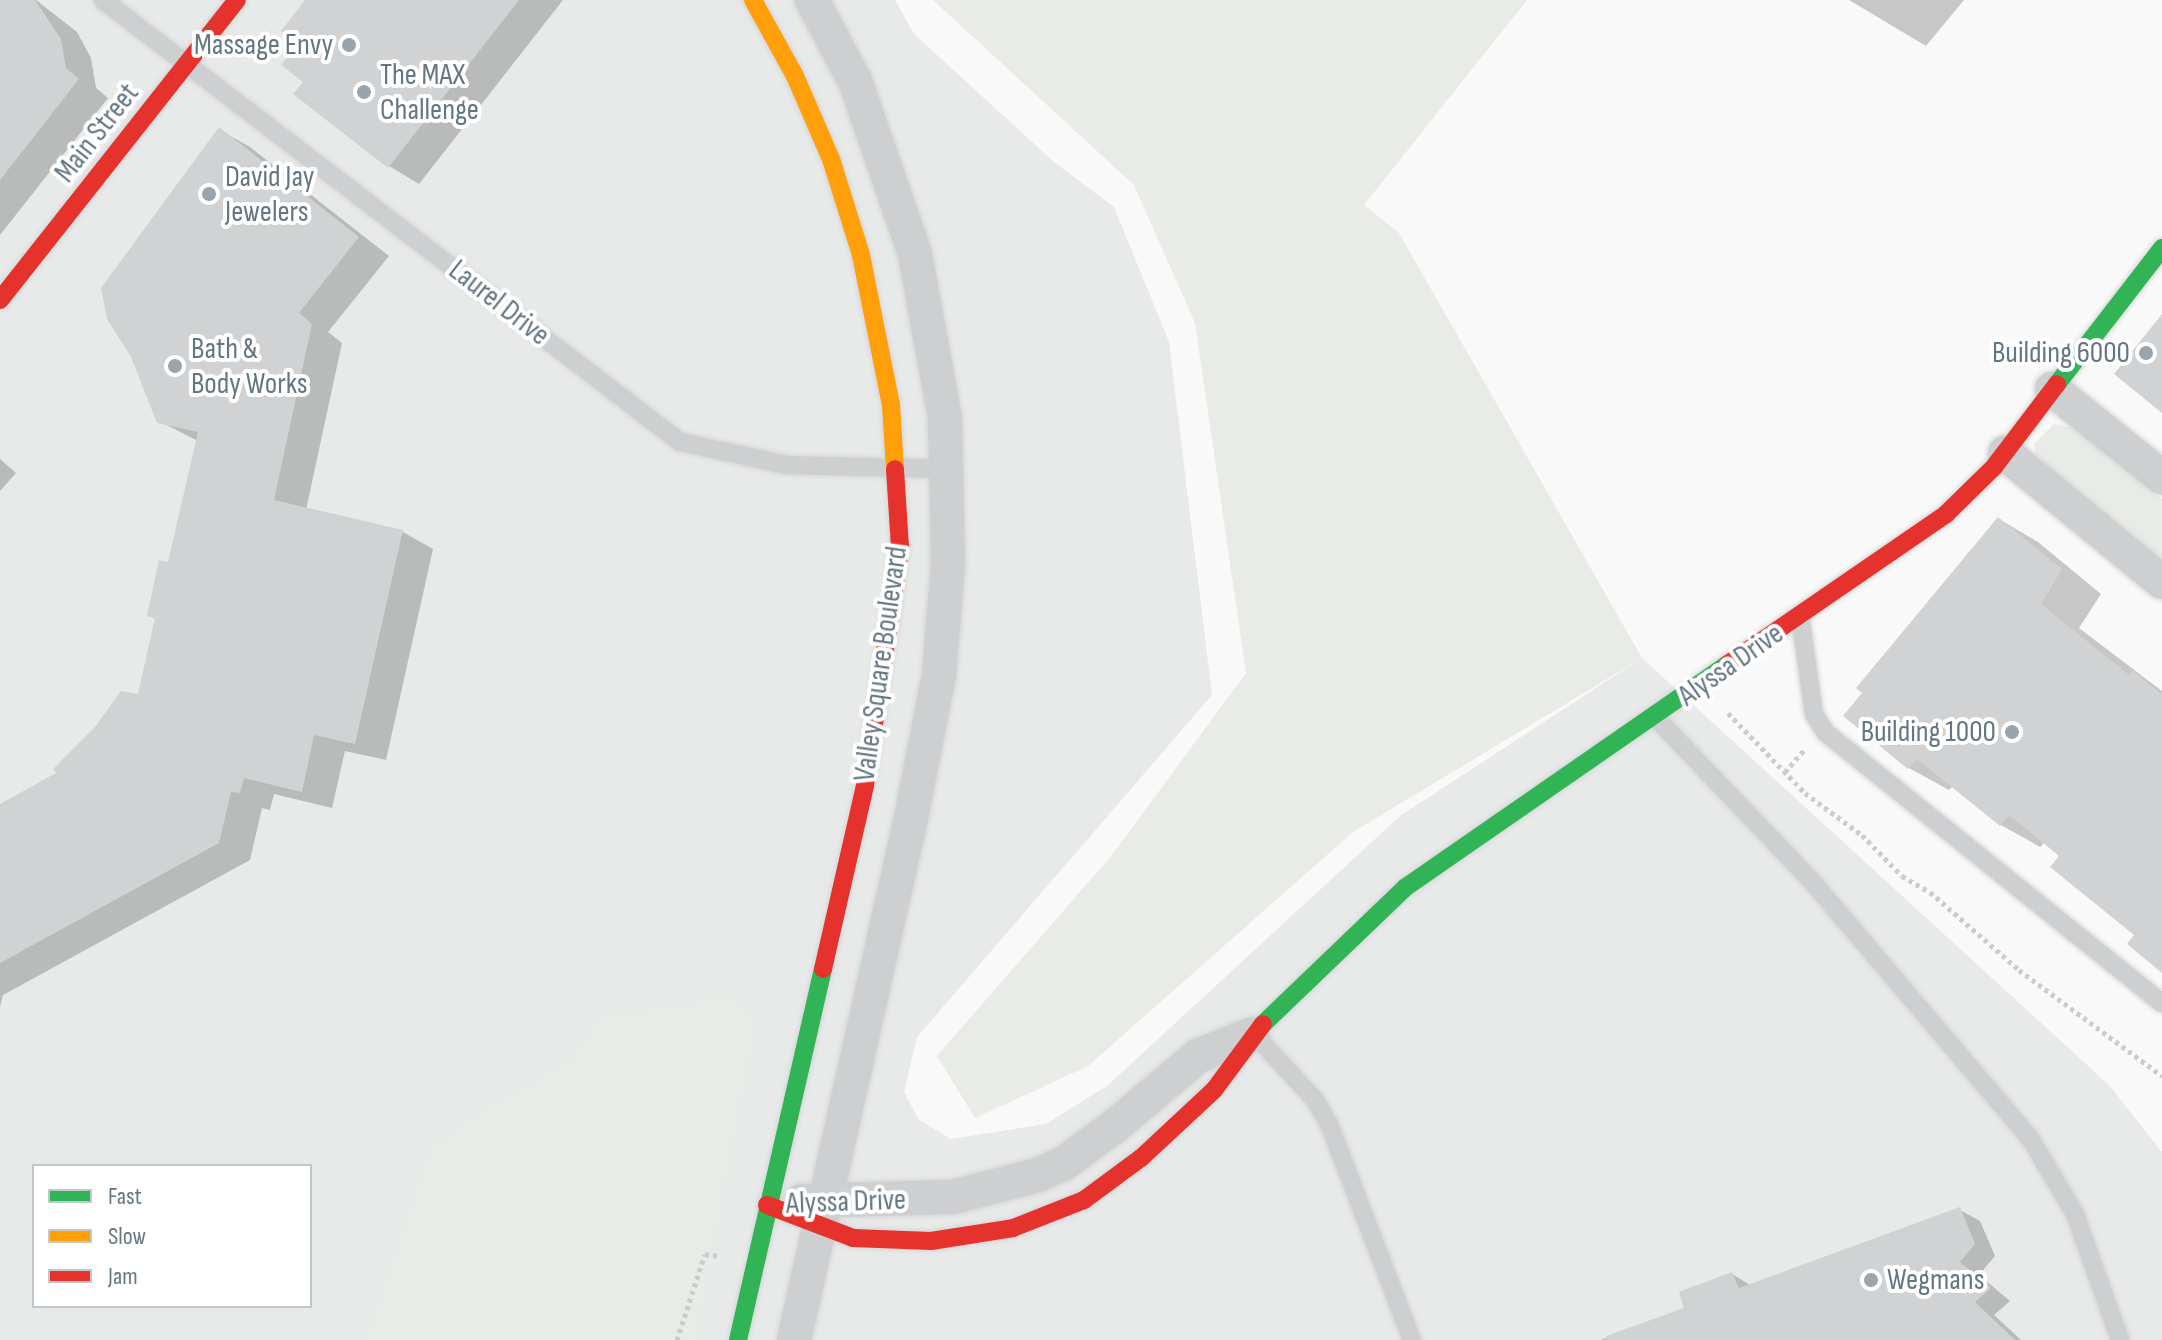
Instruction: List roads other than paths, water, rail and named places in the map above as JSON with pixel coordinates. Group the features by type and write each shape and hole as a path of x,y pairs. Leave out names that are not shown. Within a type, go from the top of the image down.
{"street":[{"name":"Main Street","path":"0,300 237,0"},
{"name":"Valley Square Boulevard","path":"738,1340 865,785 900,547 891,405 861,255 831,159 795,76 753,0"},
{"name":"Valley Square Boulevard","path":"794,1340 939,675 948,564 947,469 940,383 915,254 855,81 812,0"},
{"name":"Alyssa Drive","path":"767,1205 821,1213 1002,1188 1063,1164 1115,1126 1198,1056 1253,1034 1327,957 1406,887 1656,718 1946,514 2005,453 2162,248"},
{"path":"2052,389 2162,477"},
{"path":"2005,453 2162,582"}],"lane":[{"name":"Laurel Drive","path":"103,0 189,62 680,442 757,462 947,469"},
{"path":"1800,615 1814,714 1826,733 2162,1003"},
{"path":"1656,718 1810,879 2030,1138 2075,1214 2120,1340"},
{"path":"1253,1034 1316,1101 1329,1124 1412,1340"}],"place":[{"name":"Massage Envy","path":"349,45"},
{"name":"The MAX Challenge","path":"364,92"},
{"name":"David Jay Jewelers","path":"209,194"},
{"name":"Building 6000","path":"2146,353"},
{"name":"Bath & Body Works","path":"175,366"},
{"name":"Building 1000","path":"2012,732"},
{"name":"Wegmans","path":"1871,1280"}]}
